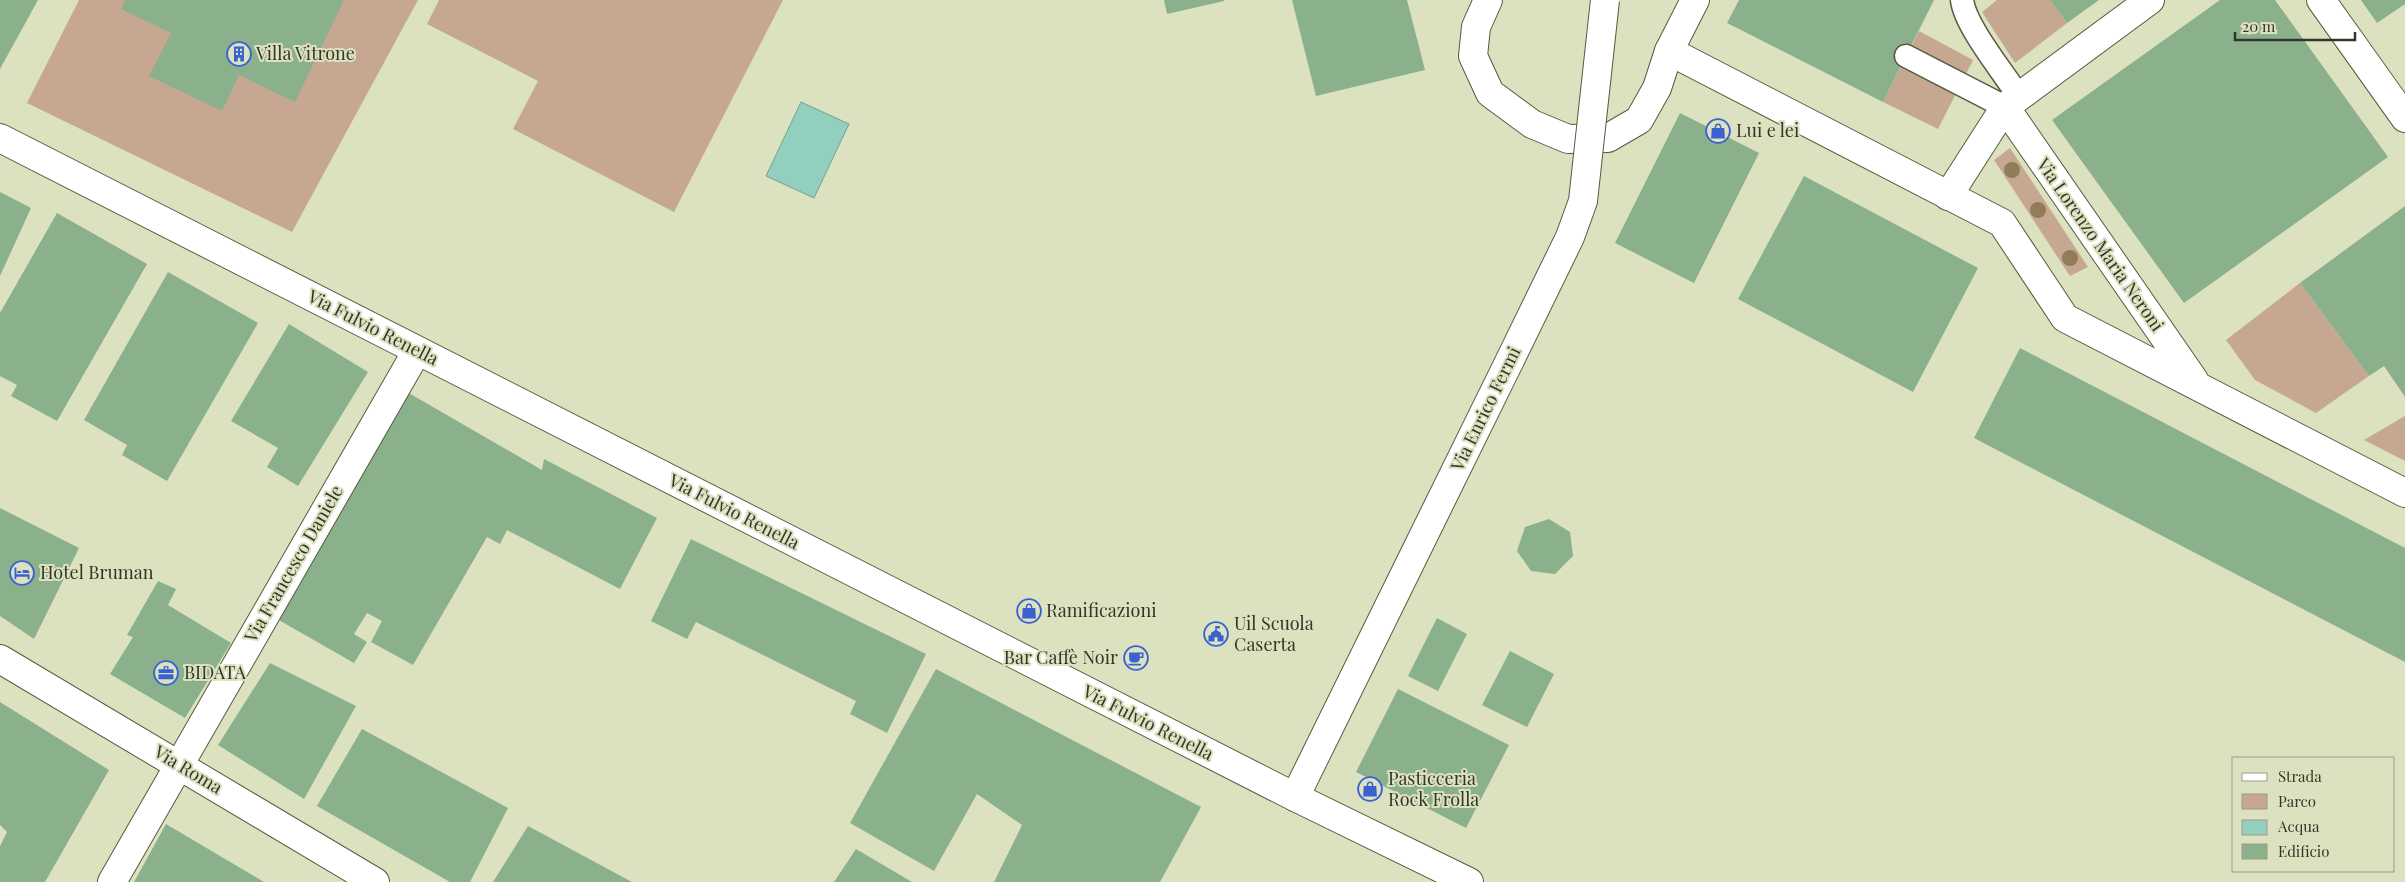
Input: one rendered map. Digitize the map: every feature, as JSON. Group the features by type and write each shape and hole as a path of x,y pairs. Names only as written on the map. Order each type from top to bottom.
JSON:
{"street":[{"path":"1488,0 1476,27 1473,56 1490,93 1532,124 1568,139 1608,138 1639,120 1657,88 1669,51 1695,0"},
{"name":"Via Enrico Fermi","path":"1295,797 1570,237 1583,201 1605,0"},
{"path":"1948,196 2012,102 2150,0"},
{"path":"2321,0 2405,118"},
{"name":"Via Lorenzo Maria Neroni","path":"1669,51 2002,224 2065,318 2405,493"},
{"name":"Via Lorenzo Maria Neroni","path":"2012,102 2196,384"},
{"name":"Via Fulvio Renella","path":"0,138 1295,797 1469,882"},
{"name":"Via Francesco Daniele","path":"112,882 417,351"},
{"name":"Via Roma","path":"0,659 375,882"}],"lane":[{"path":"1962,0 1963,11 2012,102"},
{"path":"1906,56 2012,102"}],"green space":[{"path":"79,0 418,0 292,232 27,103"},
{"path":"439,0 783,0 674,212 513,129 538,81 427,24"},
{"path":"1997,0 2050,0 2067,23 2015,63 1982,12"},
{"path":"1919,31 1973,60 1938,129 1883,102"},
{"path":"2010,148 2088,267 2070,276 1994,160"},
{"path":"2300,283 2369,376 2316,413 2255,380 2226,340"},
{"path":"2405,416 2405,461 2364,440"}],"water":[{"path":"801,102 849,124 814,198 766,176"}],"building":[{"path":"0,0 38,0 0,69"},
{"name":"Villa Vitrone","path":"125,0 344,0 295,102 239,75 222,111 149,76 171,33 121,9"},
{"path":"1164,0 1224,0 1224,1 1167,14"},
{"path":"1292,0 1407,0 1425,70 1316,96"},
{"path":"1739,0 1934,0 1883,102 1727,23"},
{"path":"2050,0 2099,0 2067,23"},
{"path":"2220,0 2275,0 2388,157 2184,303 2052,120"},
{"path":"2361,0 2405,0 2405,4 2377,23"},
{"path":"1680,113 1759,153 1694,283 1615,243"},
{"path":"1804,176 1978,268 1913,392 1738,299"},
{"path":"0,192 31,208 0,276"},
{"path":"2405,206 2405,397 2384,366 2369,376 2300,283"},
{"path":"57,213 147,264 57,421 11,396 17,385 0,376 0,313"},
{"path":"168,272 258,323 167,481 122,455 127,445 84,420"},
{"path":"289,324 368,372 298,486 267,467 278,448 231,421"},
{"path":"2020,348 2405,548 2405,662 1974,438"},
{"path":"407,392 542,470 544,459 657,518 620,589 507,530 500,544 487,537 413,665 371,642 382,621 367,613 354,634 367,642 354,663 277,619"},
{"path":"0,508 79,548 34,639 0,616"},
{"path":"1549,519 1570,532 1573,556 1555,574 1531,571 1517,551 1525,527"},
{"path":"691,539 926,654 887,733 850,714 856,701 696,622 687,639 651,621"},
{"path":"158,581 176,589 168,605 231,643 185,718 110,674 133,637 127,635"},
{"path":"1437,618 1467,634 1438,691 1408,676"},
{"path":"1510,651 1554,674 1527,727 1482,705"},
{"path":"270,663 356,706 304,799 218,745"},
{"path":"936,669 1201,807 1160,882 994,882 1022,825 977,794 934,871 850,823"},
{"path":"1398,689 1509,745 1466,828 1356,772"},
{"path":"0,702 109,770 45,882 0,882 0,846 7,832 0,825"},
{"path":"362,729 508,808 470,882 450,882 317,806"},
{"path":"166,824 264,882 134,882"},
{"path":"528,826 632,882 493,882"},
{"path":"856,849 912,882 834,882"}],"place":[{"name":"Villa Vitrone","path":"239,54"},
{"name":"Lui e lei","path":"1718,131"},
{"name":"Hotel Bruman","path":"22,573"},
{"name":"Ramificazioni","path":"1029,611"},
{"name":"Uil Scuola Caserta","path":"1216,634"},
{"name":"Bar Caffè Noir","path":"1136,658"},
{"name":"BIDATA","path":"166,673"},
{"name":"Pasticceria Rock Frolla","path":"1370,789"}]}
